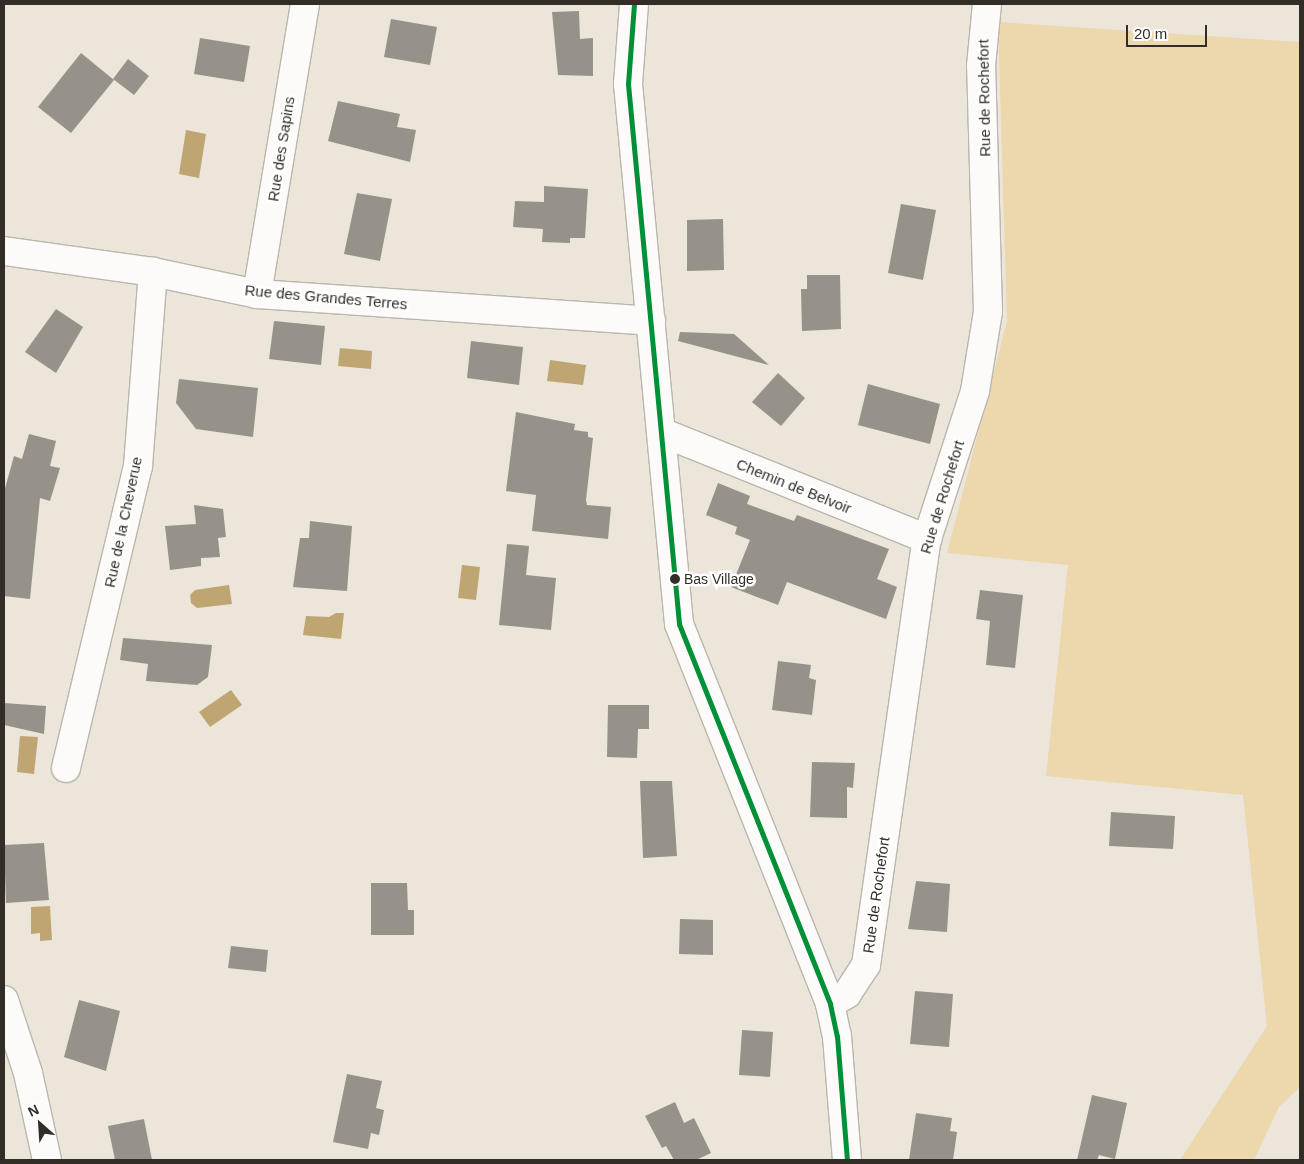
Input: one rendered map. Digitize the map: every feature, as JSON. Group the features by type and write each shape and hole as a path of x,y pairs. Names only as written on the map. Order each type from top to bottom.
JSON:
{"street":[{"name":"Rue des Sapins","path":"257,294 304,4"},
{"path":"634,4 628,84 679,624 830,1004 837,1036 847,1160"},
{"name":"Rue de Rochefort","path":"830,1004 847,994 866,965 927,539 975,391 988,312 980,66 987,4"},
{"name":"Rue des Grandes Terres","path":"4,250 153,272 257,294 651,321"},
{"name":"Rue de la Cheverue","path":"66,768 138,466 153,272"},
{"name":"Chemin de Belvoir","path":"662,432 927,539"},
{"path":"4,1000 28,1073 47,1160"}],"shaded area":[{"path":"998,22 1300,42 1300,1087 1279,1107 1254,1160 1180,1160 1267,1026 1243,795 1046,776 1068,565 947,553 1007,321"},
{"path":"186,130 206,134 199,178 179,174"},
{"path":"340,348 372,351 371,369 338,366"},
{"path":"550,360 586,365 583,385 547,381"},
{"path":"462,565 480,567 476,600 458,598"},
{"path":"229,585 232,604 197,608 191,603 190,595 195,590"},
{"path":"336,613 344,613 341,639 303,635 306,616 329,617"},
{"path":"231,690 242,705 210,727 199,712"},
{"path":"20,736 38,737 34,774 17,772"},
{"path":"50,906 52,940 40,941 40,933 31,934 31,907"}],"building":[{"path":"579,11 580,39 593,38 593,76 558,75 552,12"},
{"path":"391,19 437,27 430,65 384,57"},
{"path":"200,38 250,46 244,82 194,74"},
{"path":"81,53 114,80 71,133 38,107"},
{"path":"128,59 149,76 134,95 113,79"},
{"path":"338,101 400,114 397,127 416,130 410,162 328,141"},
{"path":"544,186 588,189 585,238 570,238 570,243 542,242 543,229 513,227 515,201 544,202"},
{"path":"357,193 392,199 380,261 344,254"},
{"path":"901,204 936,210 923,280 888,273"},
{"path":"723,219 724,270 687,271 687,220"},
{"path":"807,275 840,275 841,329 802,331 801,289 807,289"},
{"path":"56,309 83,327 56,373 25,352"},
{"path":"274,321 325,326 321,365 269,359"},
{"path":"680,332 734,334 769,365 678,341"},
{"path":"471,341 523,347 519,385 467,378"},
{"path":"778,373 805,398 781,426 752,402"},
{"path":"179,379 258,388 253,437 196,429 176,403"},
{"path":"868,384 940,404 930,444 858,425"},
{"path":"516,412 575,424 574,430 588,432 588,437 593,438 586,500 587,505 611,507 608,539 532,531 536,495 506,491"},
{"path":"29,434 56,441 50,466 60,468 50,501 40,498 30,599 4,596 4,492 14,456 22,459"},
{"path":"718,483 750,496 747,504 794,521 797,515 889,549 877,579 897,587 886,619 787,582 778,605 731,587 750,540 735,534 737,527 706,515"},
{"path":"194,505 223,509 226,537 218,538 220,557 201,558 201,566 170,570 165,526 196,524"},
{"path":"310,521 352,526 347,591 293,587 300,538 309,538"},
{"path":"507,544 529,546 526,575 556,578 551,630 499,625"},
{"path":"980,590 1023,595 1015,668 986,665 990,621 976,619"},
{"path":"123,638 212,645 208,677 197,685 146,681 148,664 120,660"},
{"path":"778,661 811,665 809,678 816,680 812,715 772,710"},
{"path":"4,703 46,706 44,734 4,725"},
{"path":"608,705 649,705 649,729 638,729 637,758 607,757"},
{"path":"812,762 855,763 853,788 847,787 847,818 810,817"},
{"path":"640,781 672,781 677,856 643,858"},
{"path":"1111,812 1175,816 1173,849 1109,846"},
{"path":"44,843 49,900 6,903 4,845"},
{"path":"916,881 950,884 947,932 908,929"},
{"path":"371,883 407,883 408,910 414,910 414,935 371,935"},
{"path":"680,919 713,920 713,955 679,954"},
{"path":"231,946 268,950 266,972 228,968"},
{"path":"915,991 953,994 949,1047 910,1044"},
{"path":"79,1000 120,1011 106,1071 64,1057"},
{"path":"742,1030 773,1032 770,1077 739,1075"},
{"path":"347,1074 382,1081 376,1108 384,1110 379,1135 371,1133 368,1149 333,1142"},
{"path":"1092,1095 1127,1103 1115,1159 1099,1155 1097,1160 1077,1160"},
{"path":"675,1102 684,1123 694,1118 711,1153 696,1160 674,1160 666,1146 662,1148 645,1116"},
{"path":"916,1113 952,1118 950,1131 957,1132 953,1160 909,1160"},
{"path":"144,1119 152,1160 115,1160 108,1126"}],"transit line":[{"path":"634,4 628,84 679,624 830,1004 837,1036 847,1160"}],"place":[{"name":"Bas Village","path":"675,579"}]}
